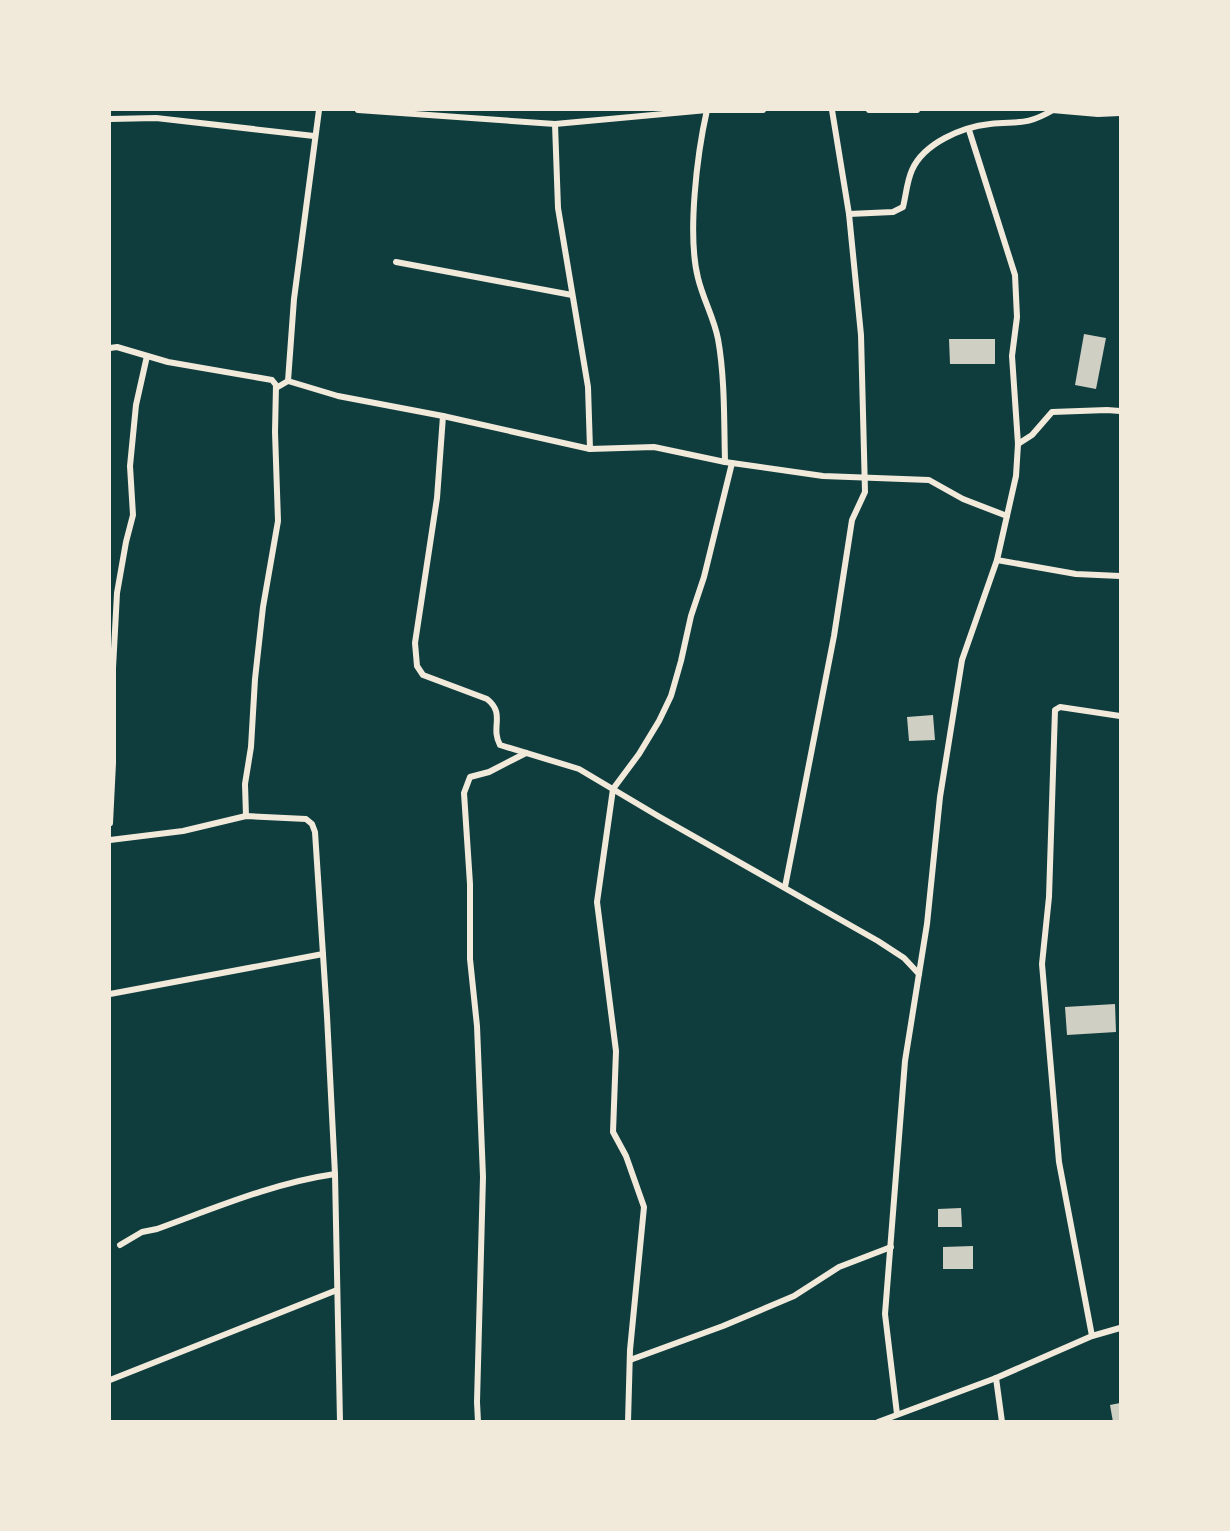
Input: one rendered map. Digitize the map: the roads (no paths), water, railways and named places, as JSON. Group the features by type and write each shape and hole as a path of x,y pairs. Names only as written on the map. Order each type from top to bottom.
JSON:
{"street":[{"path":"288,381 294,299 319,110"},
{"path":"358,110 555,124 707,110 763,110"},
{"path":"628,1422 630,1360 644,1207 626,1156 613,1132 616,1051 597,902 613,789 644,746 671,696 691,616 704,577 728,463 718,338 698,279 694,256 700,140 707,110"},
{"path":"785,887 834,636 852,520 865,492 866,478 861,334 849,214 832,110"},
{"path":"869,110 917,110"},
{"path":"849,214 893,212 903,207 912,170 927,148 945,137 988,124 1028,122 1052,110 1098,114 1120,113"},
{"path":"110,119 156,118 314,136"},
{"path":"555,124 558,208 588,387 590,449"},
{"path":"897,1414 885,1314 905,1061 927,924 940,797 962,660 997,560 1016,476 1018,444 1012,356 1017,317 1015,275 969,130"},
{"path":"396,262 572,295"},
{"path":"110,348 168,362 272,380 276,388 278,521 261,617 251,747 245,784 246,816"},
{"path":"110,824 113,763 111,668 117,593 133,515 130,466 136,405 147,356"},
{"path":"276,388 288,381 339,396 590,449 654,447 728,463 823,476 929,480 963,499 1007,516"},
{"path":"1018,444 1032,435 1052,412 1120,411"},
{"path":"442,416 437,498 415,643 417,666 423,675 487,699 495,705 496,731 500,745 579,769 878,940 904,958 919,974"},
{"path":"997,560 1076,574 1120,576"},
{"path":"1092,1336 1059,1162 1042,964 1049,897 1055,710 1060,707 1120,716"},
{"path":"478,1422 483,1177 477,1026 470,959 470,884 464,793 470,777 489,772 526,753"},
{"path":"110,840 183,831 246,816 306,819 312,824 315,832 323,954 334,1174 340,1422"},
{"path":"110,994 323,954"},
{"path":"120,1245 142,1232 157,1229 244,1197 298,1181 334,1174"},
{"path":"630,1360 723,1326 794,1296 839,1267 891,1247"},
{"path":"110,1380 337,1290"},
{"path":"878,1422 996,1378 1092,1336 1120,1328"},
{"path":"996,1378 1002,1422"}]}
